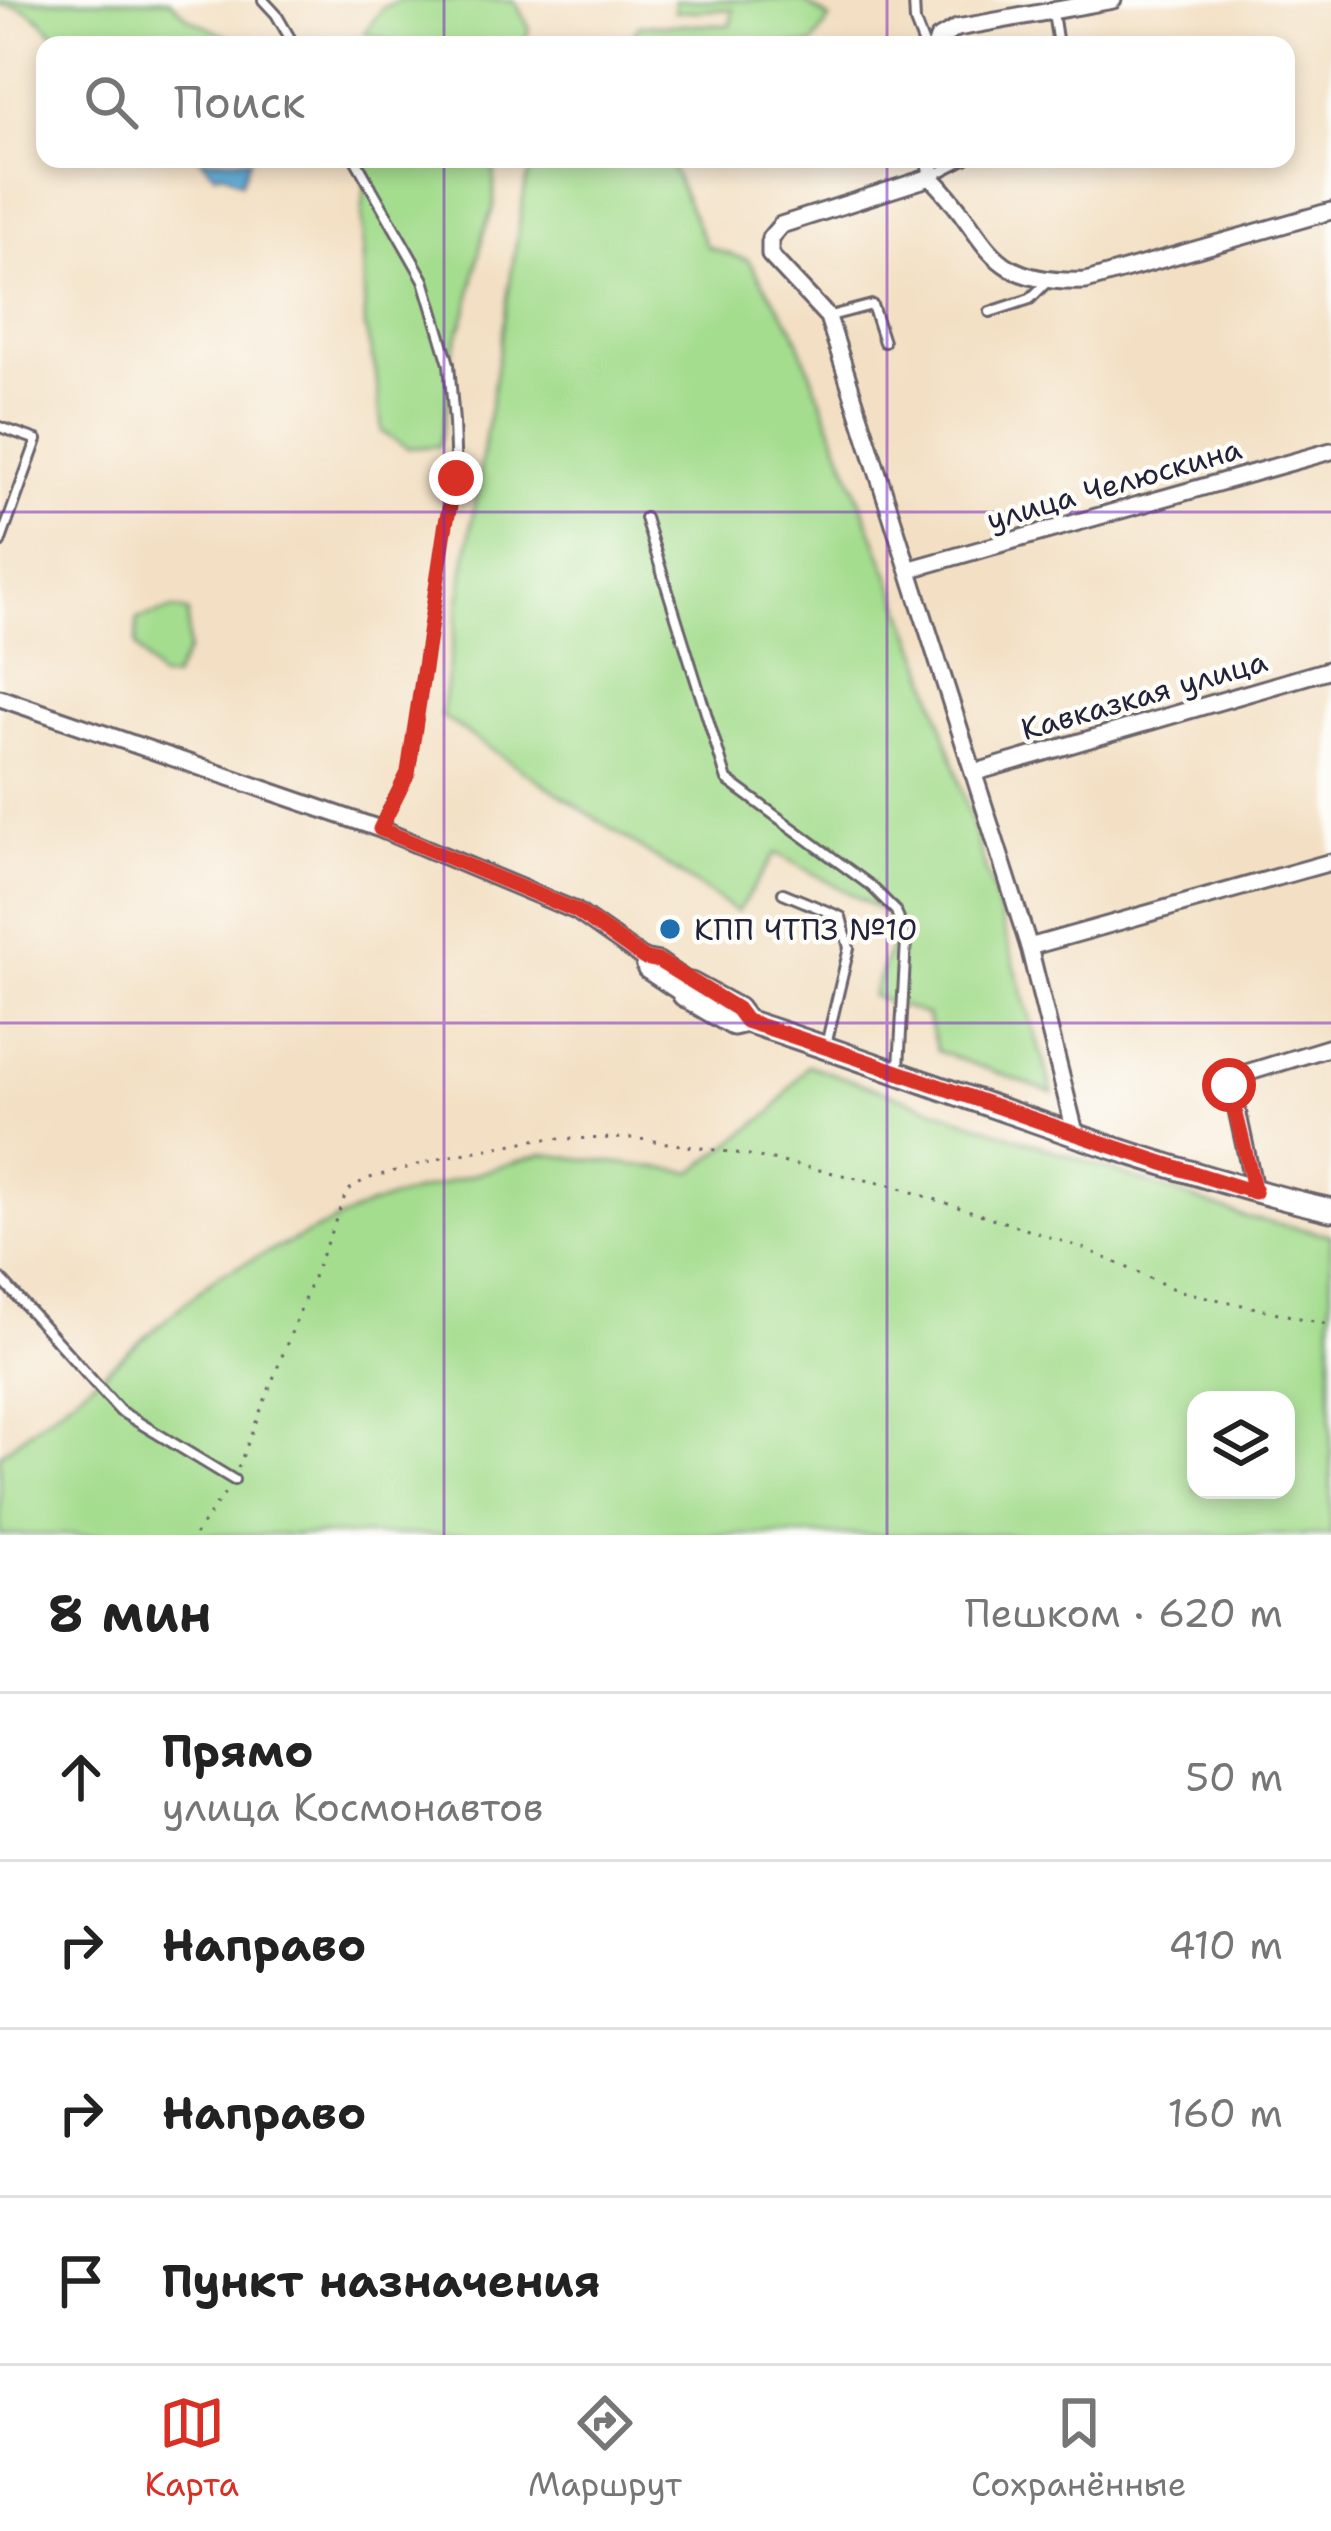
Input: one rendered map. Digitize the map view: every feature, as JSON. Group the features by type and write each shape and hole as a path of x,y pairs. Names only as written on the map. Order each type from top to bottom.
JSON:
{"street":[{"path":"943,36 957,28 1113,0"},
{"path":"1076,1136 1029,947 828,317 770,255 770,238 782,224 931,168 977,240 1012,272 1046,283 1086,281 1331,211"},
{"name":"улица Челюскина","path":"911,569 1331,451"},
{"name":"Кавказкая улица","path":"973,773 1331,669"},
{"path":"0,698 380,829 577,911 644,958 646,970 688,990 734,1024 746,1021 898,1070 1076,1136 1255,1192 1331,1210"},
{"path":"1029,947 1331,862"},
{"path":"1255,1192 1230,1078 1331,1047"}],"lane":[{"path":"263,0 288,36"},
{"path":"914,0 920,36"},
{"path":"1053,11 1057,36"},
{"path":"360,168 424,280 449,364 456,478 408,773 380,829"},
{"path":"990,312 1030,299 1046,283"},
{"path":"828,317 872,305 884,342"},
{"path":"0,427 37,440 0,541"},
{"path":"645,518 727,780 871,886 896,911 907,941 898,1070"},
{"path":"783,892 842,917 849,948 825,1046"},
{"path":"0,1278 120,1411 234,1480"}],"path":[{"path":"195,1535 234,1480 346,1191 366,1179 406,1168 539,1139 633,1138 748,1155 894,1186 1086,1249 1176,1290 1331,1325"}],"green space":[{"path":"0,0 170,0 189,18 226,36 55,36 36,16 0,6"},
{"path":"399,0 514,0 529,27 527,36 364,33 383,8"},
{"path":"675,0 801,0 830,19 818,36 633,36 639,25 730,25 733,9 675,12"},
{"path":"366,168 494,168 494,206 450,358 449,399 439,446 408,448 382,432 365,327 362,217"},
{"path":"532,168 672,168 707,247 748,260 793,328 924,664 1053,1093 937,1051 927,1015 872,996 900,921 776,853 737,912 441,716 526,181"},
{"path":"174,609 188,612 188,651 173,678 159,678 136,646 137,619"},
{"path":"808,1065 1245,1217 1331,1235 1331,1535 0,1535 0,1454 217,1276 370,1205 543,1154 693,1172 772,1112"}],"water":[{"path":"209,168 246,168 241,182 223,172 215,174"}],"place":[{"name":"КПП ЧТПЗ №10","path":"670,929"}],"route":[{"path":"456,478 408,773 380,829 577,911 644,958 659,961 737,1009 746,1021 898,1070 1076,1136 1255,1192 1229,1085"}]}
